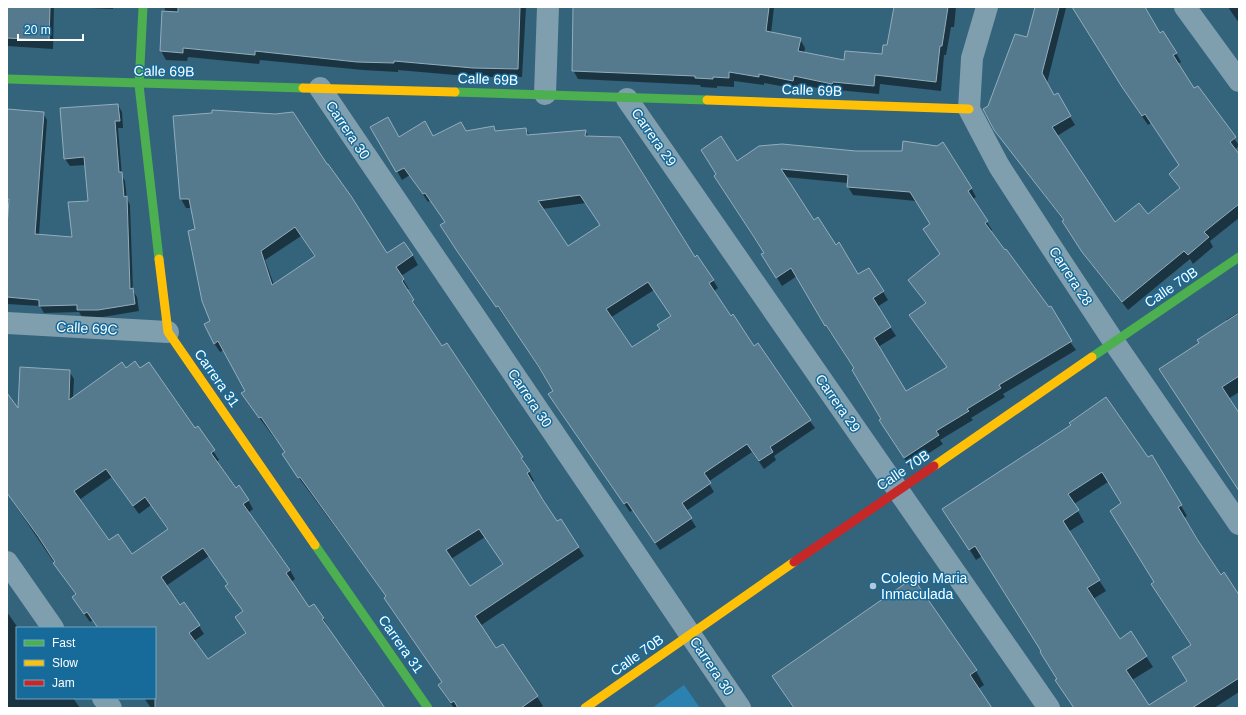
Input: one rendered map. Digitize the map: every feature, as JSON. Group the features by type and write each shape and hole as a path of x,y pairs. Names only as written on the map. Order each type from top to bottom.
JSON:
{"street":[{"name":"Carrera 31","path":"143,7 139,85 168,332 428,708"},
{"path":"545,94 548,7"},
{"path":"969,109 972,58 987,7"},
{"path":"1185,7 1239,82"},
{"name":"Calle 69B","path":"7,79 139,85 545,94 627,99 969,109"},
{"name":"Carrera 30","path":"320,88 740,708"},
{"name":"Carrera 29","path":"627,99 1049,708"},
{"name":"Carrera 28","path":"969,109 999,166 1114,342 1239,524"},
{"name":"Calle 70B","path":"585,708 898,490 1239,257"},
{"name":"Calle 69C","path":"7,323 168,332"},
{"path":"7,562 53,627"},
{"path":"104,699 111,708"}],"shaded area":[{"path":"684,685 700,708 652,708"}],"building":[{"path":"7,7 50,7 49,40 7,38"},
{"path":"178,7 520,7 518,69 473,68 394,61 394,63 357,62 255,51 255,55 183,48 183,53 160,51 162,11 178,12"},
{"path":"573,7 769,7 766,31 801,38 798,51 844,60 845,51 882,54 883,45 887,45 894,7 948,7 942,46 940,46 936,82 875,75 874,86 833,82 832,84 794,76 793,81 759,74 759,77 729,72 729,78 713,77 713,79 695,78 695,76 572,71"},
{"path":"1035,7 1059,7 1042,73 1054,95 1058,93 1071,116 1052,127 1115,222 1139,203 1148,214 1180,188 1169,174 1179,165 1145,114 1142,116 1122,87 1072,7 1145,7 1160,33 1163,31 1177,53 1173,55 1194,88 1198,86 1236,137 1230,142 1239,154 1239,204 1204,232 1209,237 1188,255 1184,251 1122,302 1082,252 1062,221 1064,220 994,130 983,109 988,106 1015,34 1027,37"},
{"path":"118,104 120,121 115,121 119,172 122,172 124,197 127,196 130,289 133,288 135,304 98,310 77,310 77,305 39,306 39,300 7,297 7,227 9,199 7,199 7,109 44,112 35,234 72,237 68,202 88,201 84,157 64,159 60,108"},
{"path":"212,110 275,114 293,112 327,164 351,196 387,253 404,242 413,255 396,267 404,279 402,281 414,300 412,301 442,346 447,343 523,457 521,458 530,471 527,473 543,500 557,521 561,519 579,547 475,616 496,648 503,644 538,696 521,708 458,708 454,701 451,703 438,685 442,682 384,598 386,596 300,477 298,478 282,454 285,452 261,417 259,418 241,393 245,391 218,341 214,344 204,324 210,321 202,301 188,231 195,229 189,199 180,199 173,116 212,113","holes":["295,227 315,256 272,285 261,251","479,529 503,564 470,586 446,550"]},
{"path":"388,117 399,137 425,121 433,136 461,122 466,131 494,126 495,131 526,128 527,135 586,130 585,136 620,137 695,257 697,255 714,280 709,283 731,316 733,314 754,346 758,343 811,420 770,447 773,452 759,461 747,444 704,473 711,483 682,503 692,518 655,543 627,502 624,504 548,394 553,391 539,367 498,306 496,307 440,225 445,222 425,193 423,194 404,168 396,172 370,127","holes":["580,195 600,225 568,246 538,201","648,282 671,316 657,325 660,329 632,347 606,309"]},
{"path":"721,136 737,161 759,146 782,144 856,151 902,151 903,141 937,146 943,142 972,188 968,191 988,221 985,223 1049,307 1051,306 1072,341 999,385 1001,388 967,409 969,411 936,431 939,435 904,458 879,420 881,419 852,370 854,368 826,325 825,326 791,268 776,278 761,254 764,253 714,176 716,174 701,150","holes":["781,169 848,175 847,187 910,192 930,224 923,229 940,254 908,280 926,303 909,315 947,367 906,391 874,338 891,327 873,298 884,291 869,268 858,274 839,242 836,245 818,217 814,220"]},
{"path":"1239,313 1239,376 1222,387 1239,413 1239,491 1159,369 1199,343 1197,340"},
{"path":"135,361 140,368 149,362 195,428 198,426 215,450 211,453 236,488 239,485 249,500 243,504 290,570 286,573 309,607 314,604 324,618 322,619 385,708 155,708 156,627 97,627 87,612 84,614 72,597 76,594 53,563 55,562 38,536 7,493 7,393 18,408 20,367 70,370 69,400 122,362 126,368","holes":["106,469 133,506 145,497 168,529 132,554 118,534 109,540 74,491","203,548 228,584 225,586 243,611 235,617 246,633 208,659 189,633 200,625 184,602 180,605 161,577"]},
{"path":"1106,397 1148,457 1152,455 1182,505 1178,507 1197,539 1221,575 1224,572 1239,595 1239,678 1192,708 1074,708 1055,680 1057,679 1040,652 1041,651 975,546 969,550 942,509 1071,425 1069,423","holes":["1102,472 1121,503 1110,511 1154,582 1151,584 1191,645 1172,657 1187,681 1149,705 1126,670 1147,656 1131,631 1120,639 1087,588 1100,580 1063,521 1079,510 1068,494"]},
{"path":"913,578 977,670 970,675 992,708 794,708 772,676"}],"traffic: fast":[{"path":"143,7 139,85 159,259"},
{"path":"7,79 303,88"},
{"path":"455,92 707,100"},
{"path":"1092,357 1239,257"},
{"path":"315,545 428,708"}],"traffic: slow":[{"path":"303,88 455,92"},
{"path":"707,100 969,109"},
{"path":"159,259 168,332 315,545"},
{"path":"934,466 1092,357"},
{"path":"585,708 794,562"}],"traffic: jam":[{"path":"794,562 934,466"}],"place":[{"name":"Colegio Maria Inmaculada","path":"873,586"}]}
